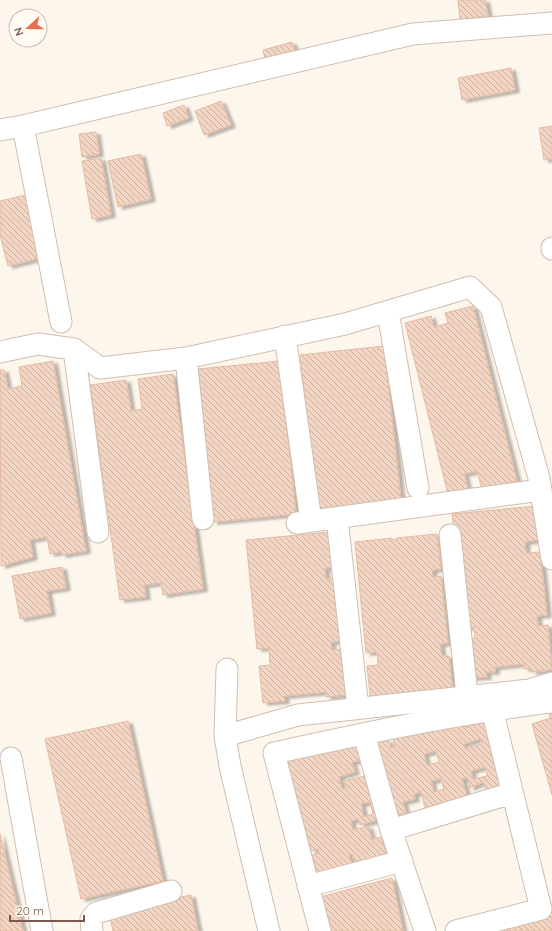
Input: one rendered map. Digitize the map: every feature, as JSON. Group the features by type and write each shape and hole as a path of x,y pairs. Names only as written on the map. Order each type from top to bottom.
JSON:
{"street":[{"path":"0,130 23,126 413,34 552,23"},
{"path":"23,126 61,322"},
{"path":"0,352 38,344 74,349 100,368 186,358 345,324 470,287 491,307 541,490 552,559"},
{"path":"388,312 418,488"},
{"path":"285,336 304,522 541,490"},
{"path":"74,349 98,532"},
{"path":"186,358 203,519"},
{"path":"337,518 358,708"},
{"path":"450,535 467,695"},
{"path":"227,669 225,736 230,766 269,931"},
{"path":"225,736 298,715 467,695 529,690 552,683"},
{"path":"320,931 274,753 492,709 552,702"},
{"path":"456,931 547,908 512,793 492,709"},
{"path":"364,734 391,830 425,931"},
{"path":"11,758 42,931"},
{"path":"391,830 512,793"},
{"path":"308,886 402,861"},
{"path":"92,931 91,919 96,913 170,891"}],"building":[{"path":"458,0 485,0 488,16 460,20"},
{"path":"292,42 296,55 266,63 263,50"},
{"path":"511,68 515,90 462,100 458,78"},
{"path":"221,101 231,125 204,135 195,111"},
{"path":"184,105 189,118 167,126 163,113"},
{"path":"552,126 552,159 544,160 539,128"},
{"path":"96,132 99,154 82,157 79,134"},
{"path":"141,154 151,199 118,207 108,161"},
{"path":"101,158 111,215 92,219 82,161"},
{"path":"25,195 40,258 8,266 0,235 0,201"},
{"path":"473,306 517,481 482,490 477,471 464,474 469,493 449,498 405,323 431,316 434,327 448,323 445,313"},
{"path":"384,346 401,500 317,509 300,355"},
{"path":"53,361 86,551 62,555 61,552 50,554 47,537 30,540 33,557 1,566 0,370 4,370 8,389 22,386 19,367"},
{"path":"280,361 296,514 213,522 198,369"},
{"path":"173,374 203,589 163,595 161,583 144,585 146,597 120,600 90,385 126,380 131,411 142,409 138,379"},
{"path":"535,506 539,540 525,542 526,553 540,552 547,615 537,616 538,626 548,625 552,670 532,672 531,668 524,669 524,664 495,667 495,672 486,672 487,677 470,678 466,639 475,638 474,627 464,628 452,514"},
{"path":"330,532 333,567 325,568 326,579 334,579 341,641 331,642 332,650 341,649 346,695 326,697 326,692 284,696 285,701 263,703 259,666 270,665 269,648 257,649 246,540"},
{"path":"437,534 441,569 432,570 433,577 441,576 448,643 440,644 442,656 449,656 453,695 371,703 367,666 378,665 377,652 366,653 355,542 392,538 392,540 396,540 396,538"},
{"path":"62,567 66,588 47,591 51,613 20,619 12,576"},
{"path":"552,713 552,795 532,724 550,718 549,714"},
{"path":"483,715 502,787 486,791 483,782 470,788 468,778 462,779 467,796 425,808 421,792 414,794 415,799 403,802 406,813 393,816 374,744 388,740 391,748 395,747 393,739 407,735 407,737 411,736 411,734 464,720 466,728 468,727 466,720","holes":["480,739 482,744 465,748 464,744","436,751 439,762 427,765 424,754","485,767 487,776 473,779 471,771","441,779 444,789 434,792 431,781"]},
{"path":"128,721 163,881 81,899 45,739"},
{"path":"356,741 361,760 352,762 355,772 339,777 342,789 346,788 344,781 365,776 377,820 360,825 358,819 351,821 353,830 368,826 372,839 381,837 387,856 361,863 359,860 354,861 352,854 349,855 352,865 317,874 312,855 319,853 318,849 311,851 286,758 322,749 323,754","holes":["370,802 373,814 364,817 361,804"]},
{"path":"0,834 23,931 0,931"},
{"path":"392,878 403,931 329,931 320,897"},
{"path":"191,895 198,931 113,931 109,912 157,906 157,902"},
{"path":"552,916 552,931 488,931"}]}
